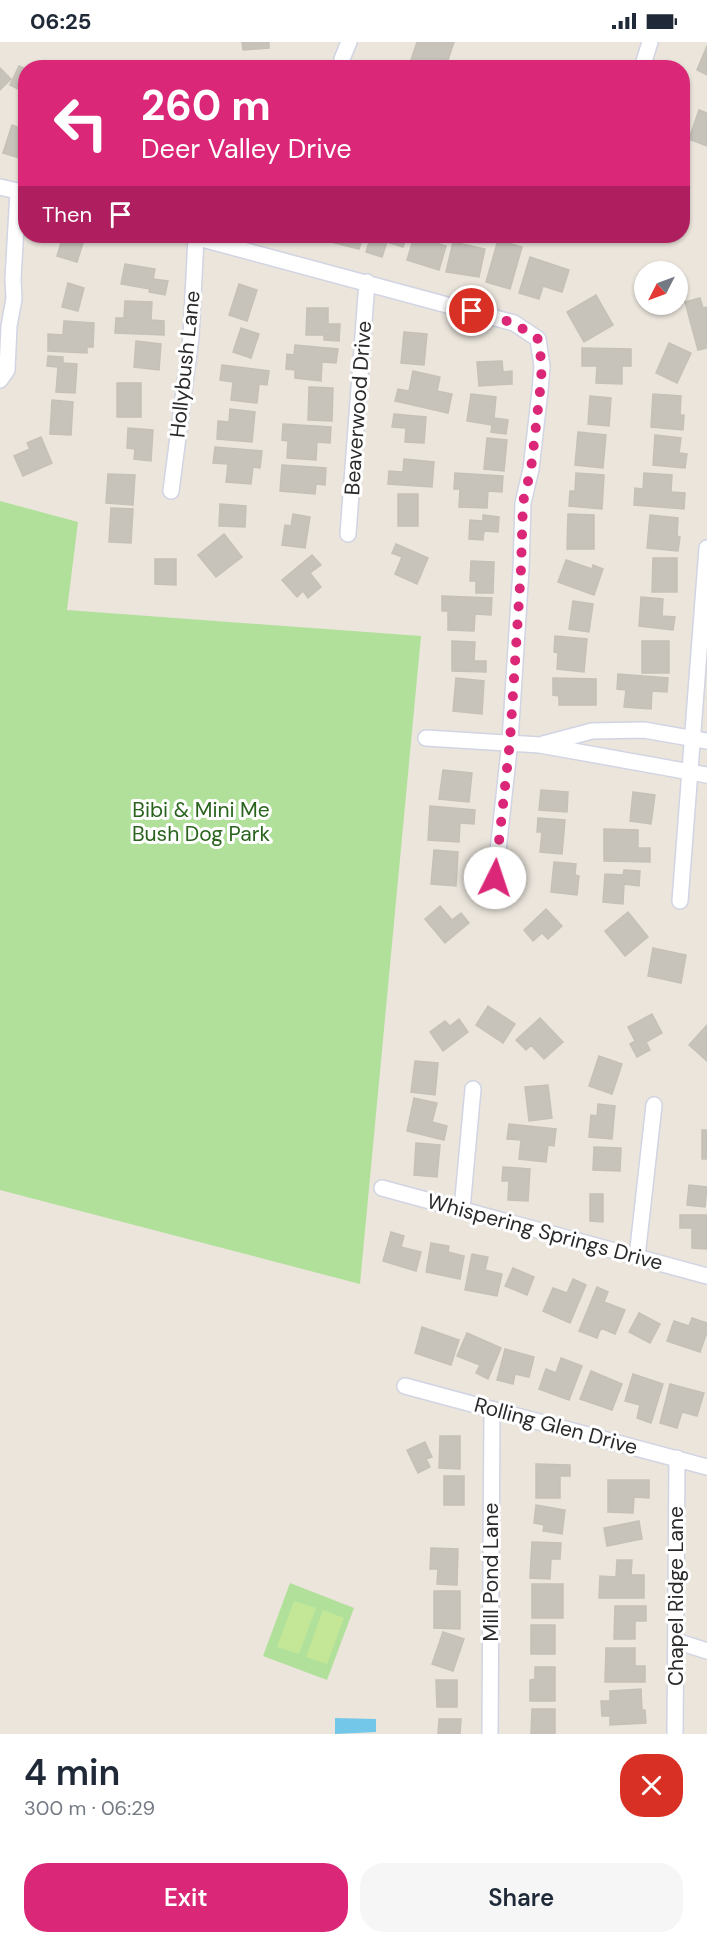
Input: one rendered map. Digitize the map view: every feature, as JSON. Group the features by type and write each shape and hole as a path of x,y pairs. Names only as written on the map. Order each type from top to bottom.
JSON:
{"street":[{"path":"342,59 349,42"},
{"path":"644,60 650,42"},
{"path":"0,187 18,191"},
{"path":"0,380 7,370 18,231"},
{"name":"Hollybush Lane","path":"171,491 191,337 194,243"},
{"path":"220,243 514,323 538,339 541,374 531,469 523,502 510,741 495,878"},
{"name":"Beaverwood Drive","path":"348,534 367,282"},
{"path":"680,901 690,772 700,739 707,548"},
{"path":"540,745 592,731 644,730 700,739"},
{"path":"426,738 510,741 707,775"},
{"path":"462,1209 473,1089"},
{"path":"638,1257 654,1106"},
{"name":"Whispering Springs Drive","path":"382,1188 707,1276"},
{"name":"Rolling Glen Drive","path":"405,1386 707,1467"},
{"name":"Mill Pond Lane","path":"490,1734 492,1410"},
{"name":"Chapel Ridge Lane","path":"675,1734 677,1458"},
{"path":"676,1641 707,1650"}],"green space":[{"name":"Bibi & Mini Me Bush Dog Park","path":"0,501 78,522 67,610 421,636 360,1284 0,1190"},
{"path":"290,1583 354,1608 327,1680 263,1656"},
{"path":"294,1601 316,1608 299,1654 277,1647"},
{"path":"323,1610 344,1618 327,1664 306,1657"}],"water":[{"path":"335,1718 376,1719 376,1732 335,1734"}],"building":[{"path":"242,42 269,42 269,48 243,50"},
{"path":"417,42 454,42 448,60 411,60"},
{"path":"707,46 707,75 697,70"},
{"path":"0,68 11,79 0,90"},
{"path":"18,68 18,89 10,85"},
{"path":"699,110 707,113 707,146 690,139"},
{"path":"12,125 18,127 18,158 3,153"},
{"path":"61,243 83,243 77,262 57,256"},
{"path":"335,243 361,243 359,249"},
{"path":"369,243 387,243 382,257 366,252"},
{"path":"390,243 404,243 403,247"},
{"path":"412,243 436,243 446,246 439,270 407,260"},
{"path":"453,243 485,249 479,277 446,272"},
{"path":"497,243 522,247 510,289 486,282"},
{"path":"530,257 569,270 562,292 543,286 539,299 519,293"},
{"path":"125,264 155,269 153,279 168,281 165,295 149,292 150,289 121,284"},
{"path":"68,283 84,288 78,311 62,307"},
{"path":"239,284 257,290 247,321 229,315"},
{"path":"596,295 613,325 584,342 567,312"},
{"path":"700,298 703,308 707,307 707,348 698,350 688,313 688,301"},
{"path":"125,301 152,302 151,320 164,321 164,335 115,333 116,318 124,318"},
{"path":"307,308 328,308 328,324 340,324 339,341 324,340 324,335 306,335"},
{"path":"64,321 94,323 93,347 87,347 87,353 48,351 48,334 63,335"},
{"path":"241,328 259,334 251,358 233,352"},
{"path":"404,332 427,334 424,365 401,363"},
{"path":"136,341 161,344 159,370 134,367"},
{"path":"669,343 691,353 677,383 656,373"},
{"path":"295,345 338,349 336,363 322,362 321,381 295,378 295,370 286,369 287,354 294,355"},
{"path":"582,348 631,349 631,366 622,366 622,384 596,383 597,366 582,366"},
{"path":"48,356 63,357 63,363 77,364 75,393 56,392 58,367 47,366"},
{"path":"502,361 503,372 512,371 512,384 479,386 477,362"},
{"path":"222,365 269,371 267,385 259,384 257,403 231,400 233,382 220,380"},
{"path":"413,371 440,377 437,391 452,394 448,413 395,401 398,389 409,391"},
{"path":"117,383 141,383 141,417 117,417"},
{"path":"309,387 333,388 332,421 308,420"},
{"path":"471,394 496,397 494,418 508,420 506,434 491,432 492,425 467,421"},
{"path":"653,394 681,396 680,415 684,415 683,430 651,427"},
{"path":"590,396 611,398 609,426 588,424"},
{"path":"52,400 73,402 71,435 50,434"},
{"path":"230,409 255,412 252,442 217,439 218,421 229,422"},
{"path":"394,414 426,417 424,443 405,442 406,428 392,427"},
{"path":"283,424 331,427 330,443 317,442 316,460 287,458 288,441 282,440"},
{"path":"128,428 153,430 151,461 134,459 135,449 127,448"},
{"path":"578,432 606,435 603,468 575,465"},
{"path":"655,435 681,438 679,453 687,454 685,468 653,465"},
{"path":"41,437 52,463 23,476 14,456 30,449 27,443"},
{"path":"487,438 507,440 504,471 484,469"},
{"path":"215,447 262,451 260,468 253,467 251,484 226,482 228,464 213,463"},
{"path":"404,459 434,462 432,487 388,484 389,471 403,472"},
{"path":"282,465 326,468 325,485 316,484 315,494 280,491"},
{"path":"455,473 503,476 502,492 488,491 487,508 459,507 460,489 454,489"},
{"path":"576,473 604,475 602,509 569,506 570,491 575,491"},
{"path":"644,473 672,475 671,492 685,493 684,509 634,505 635,488 643,489"},
{"path":"108,474 135,475 133,505 106,503"},
{"path":"398,494 418,494 418,526 398,526"},
{"path":"220,504 246,506 245,527 219,526"},
{"path":"111,508 133,509 131,543 109,542"},
{"path":"293,514 310,517 305,548 282,545 285,525 291,526"},
{"path":"568,514 594,515 594,549 567,549"},
{"path":"483,515 499,517 498,532 484,531 483,540 469,539 470,520 483,521"},
{"path":"650,515 678,518 677,536 680,537 678,551 647,548"},
{"path":"224,534 242,557 216,577 198,555"},
{"path":"396,544 428,558 417,584 395,574 402,557 392,553"},
{"path":"312,555 321,565 310,573 321,587 308,598 303,591 297,597 282,580"},
{"path":"653,558 677,558 677,592 652,592"},
{"path":"155,559 176,559 176,585 155,584"},
{"path":"566,560 592,569 593,565 603,569 594,595 558,582"},
{"path":"471,561 494,562 493,593 476,593 476,581 470,581"},
{"path":"442,596 492,598 491,615 475,614 474,631 448,630 448,611 442,611"},
{"path":"641,597 663,599 662,616 675,617 673,630 639,626"},
{"path":"573,601 593,604 589,632 569,629"},
{"path":"555,636 587,639 584,672 557,669 558,653 554,652"},
{"path":"452,641 475,642 474,661 486,661 486,672 452,671"},
{"path":"642,641 669,641 669,673 642,673"},
{"path":"618,674 668,678 667,692 652,691 651,709 624,707 626,690 617,689"},
{"path":"456,678 484,681 482,714 453,711"},
{"path":"553,678 596,679 596,705 559,705 559,696 553,695"},
{"path":"443,770 472,773 469,802 439,799"},
{"path":"541,790 568,792 567,812 539,810"},
{"path":"633,792 655,795 651,824 630,821"},
{"path":"430,806 475,810 474,824 460,823 459,842 428,840"},
{"path":"538,818 565,820 562,854 540,852 542,832 537,832"},
{"path":"604,829 638,830 638,848 650,848 650,862 604,861"},
{"path":"434,850 458,852 456,886 431,884"},
{"path":"554,862 576,864 575,875 579,876 577,895 551,892"},
{"path":"624,870 640,871 639,886 624,884 623,904 603,902 605,874 623,875"},
{"path":"440,906 452,920 461,913 469,923 445,943 425,919"},
{"path":"546,909 562,926 548,939 542,933 533,941 524,930"},
{"path":"628,912 648,937 625,956 605,931"},
{"path":"653,948 686,955 681,983 648,976"},
{"path":"488,1006 515,1024 503,1043 476,1025"},
{"path":"652,1014 662,1033 646,1042 650,1050 637,1057 630,1044 635,1041 628,1027"},
{"path":"540,1018 563,1042 544,1059 531,1045 526,1050 516,1040"},
{"path":"459,1019 468,1032 443,1051 430,1032 445,1021 450,1026"},
{"path":"707,1025 707,1061 689,1045"},
{"path":"599,1056 622,1064 612,1094 589,1086"},
{"path":"415,1061 438,1063 435,1095 411,1092"},
{"path":"548,1085 552,1118 529,1121 525,1087"},
{"path":"414,1098 437,1103 432,1122 447,1126 444,1140 407,1131"},
{"path":"598,1104 615,1106 612,1139 589,1137 591,1115 597,1116"},
{"path":"509,1124 556,1129 554,1146 548,1145 546,1162 519,1159 521,1140 507,1139"},
{"path":"702,1130 707,1130 707,1159 702,1159"},
{"path":"416,1143 440,1145 437,1177 414,1175"},
{"path":"594,1147 621,1148 620,1171 593,1170"},
{"path":"503,1167 530,1169 528,1201 508,1200 509,1181 502,1181"},
{"path":"689,1185 707,1187 705,1207 687,1205"},
{"path":"590,1194 603,1194 603,1222 590,1221"},
{"path":"680,1215 707,1215 707,1249 692,1248 692,1228 680,1228"},
{"path":"391,1232 404,1236 401,1247 421,1252 416,1271 383,1261"},
{"path":"431,1243 449,1246 448,1252 464,1256 460,1279 426,1272"},
{"path":"472,1254 488,1257 485,1270 502,1274 497,1296 465,1290"},
{"path":"513,1268 534,1277 527,1295 505,1286"},
{"path":"573,1279 586,1285 570,1323 543,1311 553,1288 567,1293"},
{"path":"597,1287 608,1292 604,1302 625,1310 615,1334 601,1328 597,1338 579,1331"},
{"path":"639,1313 660,1324 650,1343 629,1332"},
{"path":"692,1318 707,1323 707,1332 700,1352 667,1341 674,1321 689,1326"},
{"path":"422,1327 459,1340 451,1365 415,1353"},
{"path":"467,1333 501,1348 488,1379 476,1373 480,1365 457,1356"},
{"path":"505,1349 534,1357 529,1377 515,1374 513,1384 497,1380"},
{"path":"561,1358 582,1366 569,1400 539,1389 546,1369 556,1373"},
{"path":"591,1371 622,1384 612,1410 580,1399"},
{"path":"633,1374 663,1384 651,1423 637,1418 640,1405 625,1401"},
{"path":"670,1384 704,1393 697,1416 682,1412 677,1428 660,1423"},
{"path":"440,1436 460,1436 460,1469 439,1468"},
{"path":"425,1442 432,1457 426,1459 430,1467 418,1473 407,1450"},
{"path":"536,1464 570,1465 570,1476 560,1476 560,1498 536,1498"},
{"path":"444,1476 464,1476 464,1505 444,1505"},
{"path":"608,1480 649,1480 649,1498 634,1497 633,1513 608,1512"},
{"path":"536,1505 565,1510 562,1534 543,1531 544,1525 534,1523"},
{"path":"639,1521 642,1539 607,1546 604,1528"},
{"path":"532,1542 561,1543 560,1559 551,1559 550,1579 530,1578"},
{"path":"431,1548 458,1549 457,1585 437,1584 438,1569 430,1569"},
{"path":"617,1560 632,1560 631,1575 644,1575 644,1598 599,1598 600,1576 616,1577"},
{"path":"532,1584 563,1584 563,1618 532,1618"},
{"path":"434,1591 460,1591 460,1629 434,1628"},
{"path":"615,1606 646,1606 646,1621 635,1621 635,1639 614,1639"},
{"path":"531,1625 555,1625 555,1654 531,1654"},
{"path":"443,1632 464,1639 453,1671 432,1664"},
{"path":"606,1648 635,1648 635,1666 645,1666 645,1682 605,1682"},
{"path":"535,1667 555,1667 555,1701 530,1701 530,1680 535,1679"},
{"path":"436,1680 457,1680 457,1707 437,1707"},
{"path":"641,1689 642,1710 645,1710 646,1723 610,1725 610,1716 602,1716 601,1701 610,1701 610,1691"},
{"path":"532,1709 555,1709 555,1734 531,1734"},
{"path":"439,1719 461,1719 460,1734 438,1734"}],"route":[{"path":"472,311 514,323 538,339 542,366 531,469 523,502 510,741 495,878"}]}
